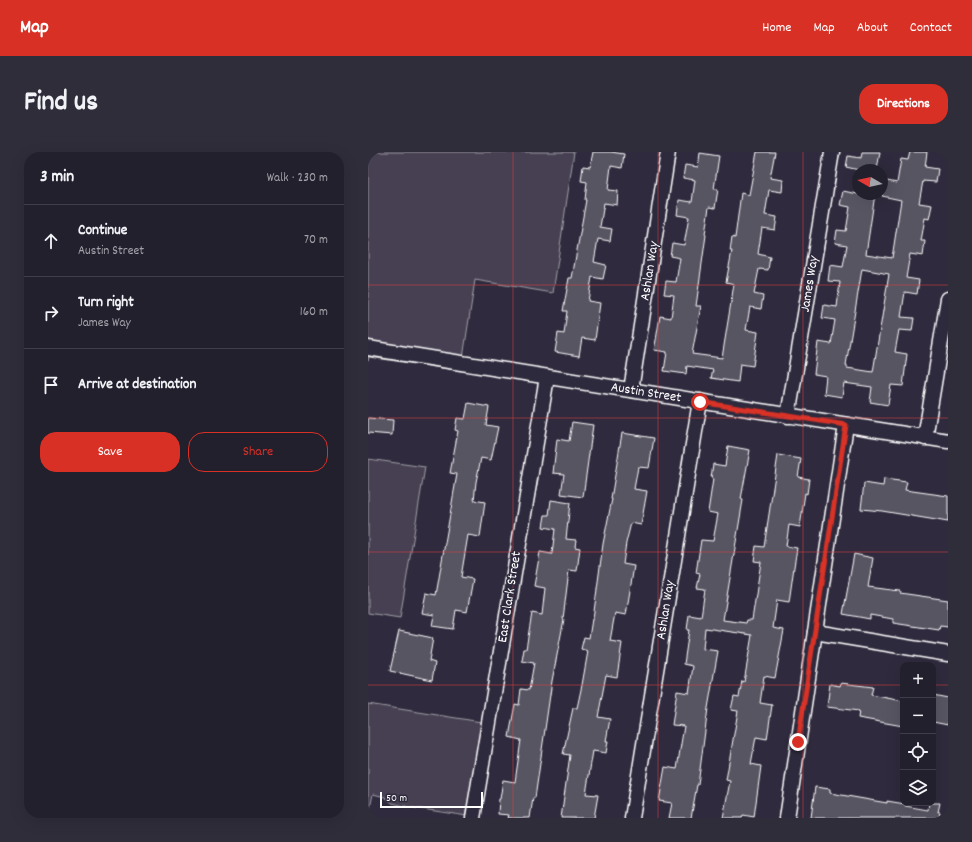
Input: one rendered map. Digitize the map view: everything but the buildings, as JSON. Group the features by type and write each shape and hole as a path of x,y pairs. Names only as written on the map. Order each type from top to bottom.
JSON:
{"street":[{"name":"Ashlan Way","path":"631,390 668,152"},
{"name":"James Way","path":"788,416 832,152"},
{"path":"925,438 948,299"},
{"name":"Austin Street","path":"368,348 948,441"},
{"name":"East Clark Street","path":"473,818 547,377"},
{"name":"Ashlan Way","path":"632,818 700,402"},
{"path":"787,818 846,425"},
{"path":"815,632 948,654"}],"shaded area":[{"path":"368,152 574,152 553,293 475,280 461,371 369,357 368,361"},
{"path":"368,459 425,467 400,618 368,613"},
{"path":"368,704 494,724 480,818 409,807 392,803 385,797 373,794 368,818"}],"route":[{"path":"700,402 846,425 798,742"}]}
